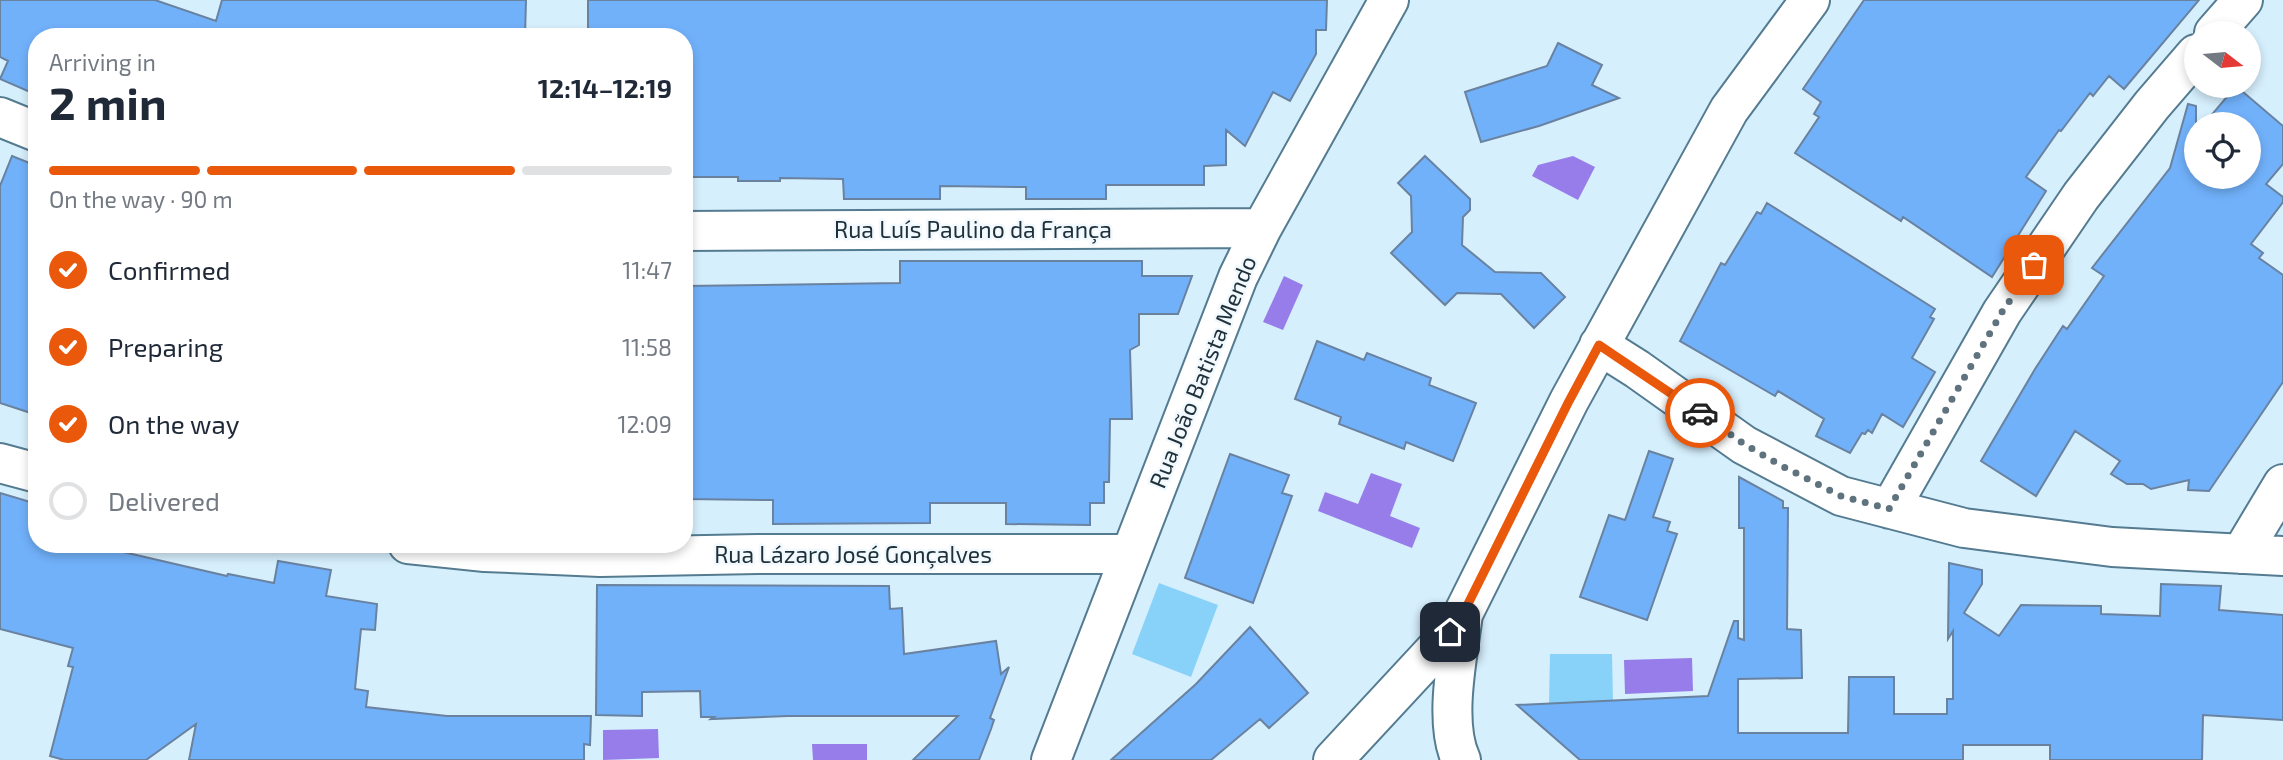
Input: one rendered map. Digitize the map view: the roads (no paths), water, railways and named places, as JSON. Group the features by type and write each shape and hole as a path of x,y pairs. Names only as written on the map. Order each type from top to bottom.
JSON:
{"street":[{"name":"Rua João Batista Mendo","path":"1051,760 1238,277 1262,228 1389,0"},
{"path":"1333,760 1436,649 1463,614 1569,401 1729,110 1810,0"},
{"path":"2225,21 2243,0"},
{"path":"1889,509 2002,312 2081,196 2184,68"},
{"path":"0,117 28,128"},
{"name":"Rua Luís Paulino da França","path":"693,231 1262,228"},
{"path":"1599,345 1744,444 1841,496 1964,528 2112,547 2283,556"},
{"path":"0,463 28,471"},
{"path":"2241,554 2283,484"},
{"name":"Rua Lázaro José Gonçalves","path":"508,553 600,557 758,554 1130,554"},
{"path":"1461,760 1454,733 1453,709 1463,614"}]}
